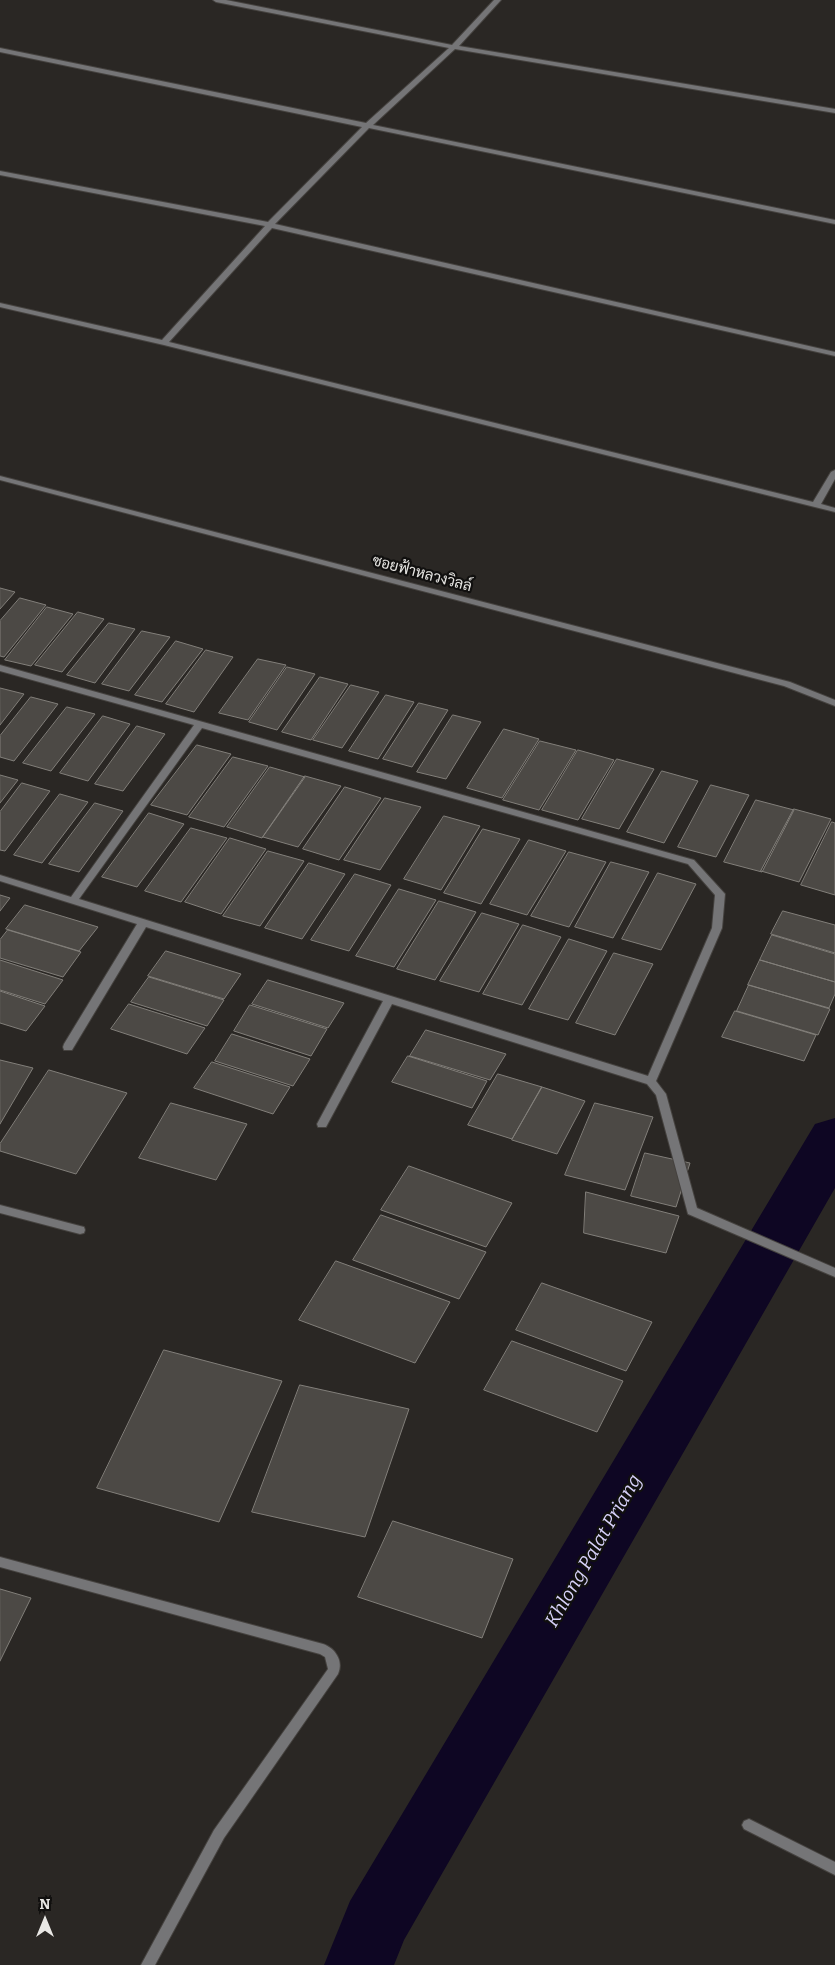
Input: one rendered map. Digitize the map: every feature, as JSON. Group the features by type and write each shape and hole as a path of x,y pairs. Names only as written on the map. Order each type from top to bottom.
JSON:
{"street":[{"path":"216,0 454,47 835,111"},
{"path":"164,343 270,225 367,126 454,47 498,0"},
{"path":"0,50 835,222"},
{"path":"0,173 270,225 835,354"},
{"path":"0,306 164,343 835,510"},
{"path":"816,505 835,472"},
{"name":"ซอยฟ้าหลวงวิลล์","path":"0,478 787,684 835,703"},
{"path":"0,668 692,862 720,894 717,928 651,1081"},
{"path":"72,901 200,724"},
{"path":"0,878 651,1081 662,1094 692,1211 832,1272"},
{"path":"68,1047 143,923"},
{"path":"322,1124 389,1000"},
{"path":"0,1209 80,1230"},
{"path":"0,1562 323,1648 330,1654 334,1670 220,1834 148,1965"},
{"path":"749,1825 835,1869"}],"building":[{"path":"0,588 15,592 0,609"},
{"path":"20,598 46,605 4,657 0,656 0,621"},
{"path":"47,607 73,614 31,666 5,660"},
{"path":"78,612 104,619 62,672 35,665"},
{"path":"109,623 135,629 95,683 67,675"},
{"path":"142,631 170,637 129,691 102,684"},
{"path":"176,641 203,649 162,702 135,695"},
{"path":"206,650 233,657 194,712 166,704"},
{"path":"258,659 286,665 248,720 219,713"},
{"path":"287,667 315,674 277,730 249,722"},
{"path":"320,677 348,684 311,740 282,732"},
{"path":"351,685 379,692 342,748 313,740"},
{"path":"0,688 24,694 0,725"},
{"path":"386,695 414,702 378,759 349,751"},
{"path":"31,697 58,704 14,761 0,757 0,736"},
{"path":"419,703 448,710 412,767 383,759"},
{"path":"67,707 95,714 51,771 23,763"},
{"path":"453,715 481,722 446,779 417,772"},
{"path":"103,716 130,724 88,781 60,773"},
{"path":"137,726 165,734 123,791 95,784"},
{"path":"504,729 539,739 502,798 467,788"},
{"path":"540,741 576,750 539,810 503,800"},
{"path":"197,745 231,754 187,815 151,805"},
{"path":"578,750 614,760 578,820 542,810"},
{"path":"233,757 268,766 224,827 189,817"},
{"path":"617,759 654,769 619,829 582,819"},
{"path":"270,767 305,777 262,838 227,827"},
{"path":"662,771 698,781 664,843 627,832"},
{"path":"0,775 18,780 0,803"},
{"path":"305,776 341,786 298,847 263,837"},
{"path":"22,783 50,791 5,851 0,850 0,812"},
{"path":"711,785 749,795 716,857 678,847"},
{"path":"345,787 381,798 339,860 303,849"},
{"path":"60,794 88,802 42,863 14,855"},
{"path":"385,798 421,807 380,870 344,860"},
{"path":"756,800 794,810 762,872 724,862"},
{"path":"95,803 123,811 79,872 49,864"},
{"path":"794,809 831,819 799,882 761,871"},
{"path":"149,813 184,824 137,887 102,877"},
{"path":"444,816 480,826 441,890 404,879"},
{"path":"832,822 835,823 835,895 801,885"},
{"path":"191,828 227,838 181,902 145,891"},
{"path":"483,829 520,839 481,904 444,893"},
{"path":"230,838 266,849 221,914 185,902"},
{"path":"529,840 566,851 527,915 490,904"},
{"path":"268,851 304,861 260,926 223,916"},
{"path":"569,852 606,862 569,927 531,916"},
{"path":"611,862 649,872 613,938 575,927"},
{"path":"309,863 345,874 302,939 265,928"},
{"path":"658,873 696,884 661,950 622,939"},
{"path":"355,874 391,885 349,951 311,940"},
{"path":"399,889 436,900 394,967 356,956"},
{"path":"0,895 10,898 0,911"},
{"path":"439,901 476,912 435,980 397,969"},
{"path":"25,905 98,927 79,951 6,929"},
{"path":"783,911 835,925 835,953 771,934"},
{"path":"482,913 519,924 479,992 440,981"},
{"path":"523,925 561,937 522,1005 483,994"},
{"path":"8,930 81,952 63,977 0,958 0,940"},
{"path":"772,935 835,954 835,982 760,960"},
{"path":"569,939 607,951 568,1020 529,1009"},
{"path":"166,951 241,974 224,999 148,976"},
{"path":"614,953 653,964 615,1035 576,1023"},
{"path":"0,960 63,980 45,1004 0,990"},
{"path":"760,960 835,982 835,994 829,1008 748,985"},
{"path":"149,977 224,1000 207,1026 131,1002"},
{"path":"268,980 344,1003 328,1028 252,1004"},
{"path":"749,985 830,1009 818,1035 737,1011"},
{"path":"0,991 45,1006 26,1031 0,1023"},
{"path":"129,1004 205,1028 187,1054 111,1029"},
{"path":"250,1005 327,1029 311,1056 234,1031"},
{"path":"735,1011 816,1035 804,1061 722,1037"},
{"path":"426,1030 506,1054 490,1080 410,1056"},
{"path":"232,1034 310,1059 293,1086 215,1061"},
{"path":"408,1056 487,1081 472,1108 392,1082"},
{"path":"0,1060 33,1068 0,1124"},
{"path":"212,1062 290,1087 273,1114 194,1088"},
{"path":"49,1070 127,1093 76,1174 0,1151 0,1144"},
{"path":"498,1074 542,1087 512,1139 468,1125"},
{"path":"542,1087 585,1101 557,1154 512,1140"},
{"path":"171,1103 247,1124 216,1180 139,1158"},
{"path":"595,1103 653,1117 625,1190 565,1175"},
{"path":"645,1153 690,1163 676,1207 631,1196"},
{"path":"409,1166 512,1203 486,1247 381,1210"},
{"path":"586,1192 679,1216 666,1253 584,1233"},
{"path":"381,1215 486,1252 459,1299 353,1260"},
{"path":"336,1261 450,1302 415,1363 299,1320"},
{"path":"542,1283 652,1322 626,1371 516,1330"},
{"path":"512,1341 623,1381 597,1432 484,1390"},
{"path":"164,1350 282,1381 219,1522 97,1488"},
{"path":"300,1385 409,1409 365,1537 252,1512"},
{"path":"393,1521 513,1559 482,1638 358,1597"},
{"path":"0,1589 31,1598 0,1661"}],"waterway":[{"name":"Khlong Palat Priang","path":"359,1965 375,1924 835,1139"}]}
